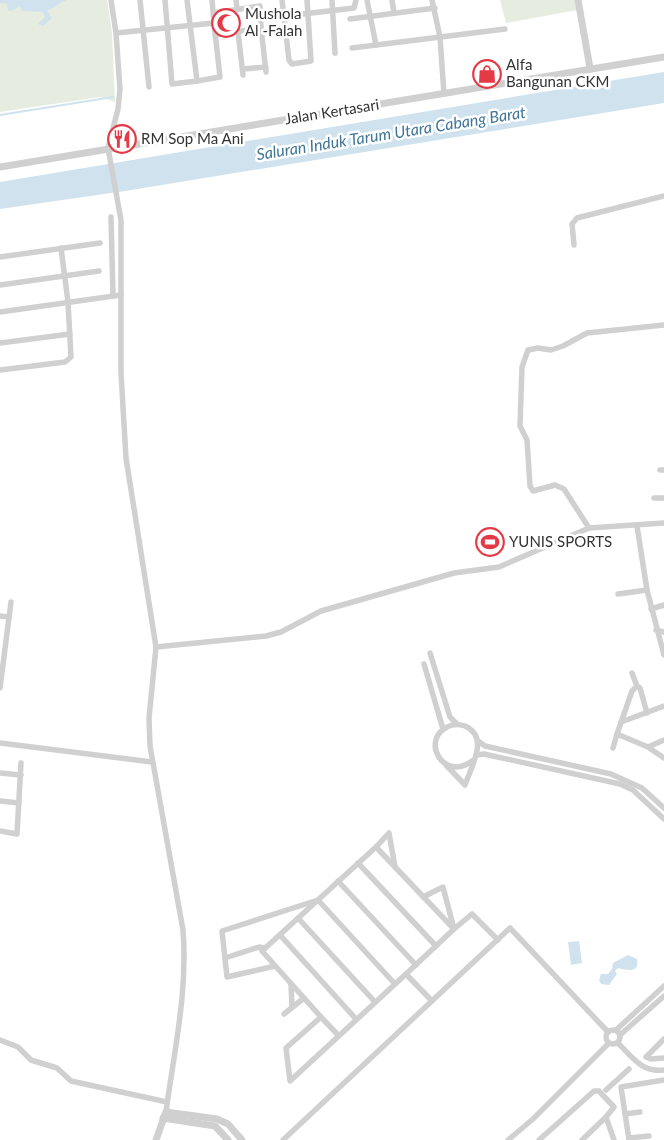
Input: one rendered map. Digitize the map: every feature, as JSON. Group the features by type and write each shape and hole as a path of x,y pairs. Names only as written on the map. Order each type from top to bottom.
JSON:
{"street":[{"path":"111,0 116,33 120,89 118,109 108,148 120,219 121,373 126,458 155,651 149,718 152,762 180,912 185,956 182,1004 167,1102 156,1140"},
{"path":"140,0 149,87"},
{"path":"164,0 168,27 171,83 220,78 212,0"},
{"path":"187,0 197,81"},
{"path":"236,0 237,9"},
{"path":"282,0 289,62 311,61 308,0"},
{"path":"332,0 335,53"},
{"path":"261,19 354,8 356,0"},
{"path":"367,0 376,45"},
{"path":"392,0 394,13"},
{"path":"432,0 440,37 444,94"},
{"path":"578,0 590,68"},
{"path":"214,13 260,3 266,69 243,72 238,32"},
{"path":"350,19 435,8"},
{"path":"116,33 214,23"},
{"path":"215,35 261,28"},
{"path":"352,48 505,29"},
{"name":"Jalan Kertasari","path":"0,166 664,57"},
{"path":"574,245 572,224 577,218 664,196"},
{"path":"111,218 113,296"},
{"path":"0,257 100,243"},
{"path":"0,370 69,361 68,302 60,248"},
{"path":"0,285 99,271"},
{"path":"0,312 121,295"},
{"path":"589,528 564,489 554,486 533,491 530,486 527,440 520,426 522,367 525,355 528,350 538,348 551,350 563,346 587,333 664,325"},
{"path":"0,343 70,334"},
{"path":"654,498 664,498"},
{"path":"155,651 266,636 281,632 321,611 454,573 499,567 589,528 664,523"},
{"path":"637,526 647,590 664,655"},
{"path":"618,594 647,590"},
{"path":"0,688 3,646 11,602"},
{"path":"651,609 664,605"},
{"path":"0,616 9,617"},
{"path":"656,630 664,632"},
{"path":"430,654 450,716 457,724 470,729 478,741 485,746 611,774 642,788 664,808"},
{"path":"424,664 443,729"},
{"path":"632,674 637,686 640,688 647,713"},
{"path":"613,748 632,691 637,686"},
{"path":"621,722 664,706"},
{"path":"457,724 443,729 436,741 435,748 441,760 466,784 472,761 476,755 478,741"},
{"path":"617,734 648,747 664,758"},
{"path":"648,747 664,740"},
{"path":"0,743 152,762"},
{"path":"476,755 484,754 620,784 638,794 664,820"},
{"path":"446,765 460,768 472,761"},
{"path":"0,831 17,834 21,763"},
{"path":"564,772 567,763"},
{"path":"0,773 21,775"},
{"path":"638,794 642,788"},
{"path":"0,801 19,803"},
{"path":"338,1036 262,951 389,833 395,867"},
{"path":"376,847 454,929"},
{"path":"358,863 436,946"},
{"path":"338,881 416,965"},
{"path":"424,897 443,887 454,929"},
{"path":"275,966 227,978 222,931 318,900"},
{"path":"318,900 395,984"},
{"path":"321,1017 286,1048 290,1081 472,914 498,940"},
{"path":"298,918 375,1002"},
{"path":"283,1140 510,928 608,1032 618,1033 664,996"},
{"path":"280,935 356,1019"},
{"path":"225,958 259,947 265,948"},
{"path":"406,974 432,1001"},
{"path":"290,983 292,1007"},
{"path":"664,986 618,1033 618,1043 637,1064 646,1069 664,1070"},
{"path":"284,1014 304,998"},
{"path":"646,1003 650,1008"},
{"path":"608,1032 606,1037 609,1043"},
{"path":"0,1040 18,1047 30,1060 57,1068 71,1080 167,1102"},
{"path":"664,1040 646,1057 651,1060 664,1058"},
{"path":"609,1043 618,1043"},
{"path":"508,1140 540,1112 609,1043"},
{"path":"606,1090 629,1069"},
{"path":"618,1079 626,1086"},
{"path":"649,1136 629,1139 621,1087 664,1080"},
{"path":"539,1140 594,1091 599,1091 614,1107 582,1140"},
{"path":"625,1114 640,1112"},
{"path":"164,1115 215,1126 228,1140"},
{"path":"164,1115 217,1119 228,1124 242,1140"},
{"path":"606,1117 614,1140"}],"shaded area":[{"path":"0,0 107,0 112,33 115,102 100,97 0,112"},
{"path":"500,0 577,0 577,10 506,23"},
{"name":"YUNIS SPORTS","path":"481,531 497,531 498,553 482,554"}],"water":[{"path":"0,0 66,0 47,11 52,18 43,26 38,24 45,17 43,12 22,11 20,6 11,11 8,10 7,4 0,3"},
{"name":"Saluran Induk Tarum Utara Cabang Barat","path":"664,72 664,103 125,191 0,209 0,182"},
{"path":"579,941 582,963 571,965 568,942"},
{"path":"628,955 637,959 636,967 632,970 618,968 615,971 617,974 609,985 601,984 599,980 601,974 608,974 612,969 613,963"}],"waterway":[{"path":"0,115 113,97"}],"place":[{"name":"Mushola Al -Falah","path":"226,23"},
{"name":"Alfa Bangunan CKM","path":"487,74"},
{"name":"RM Sop Ma Ani","path":"122,139"},
{"name":"YUNIS SPORTS","path":"490,542"}]}
